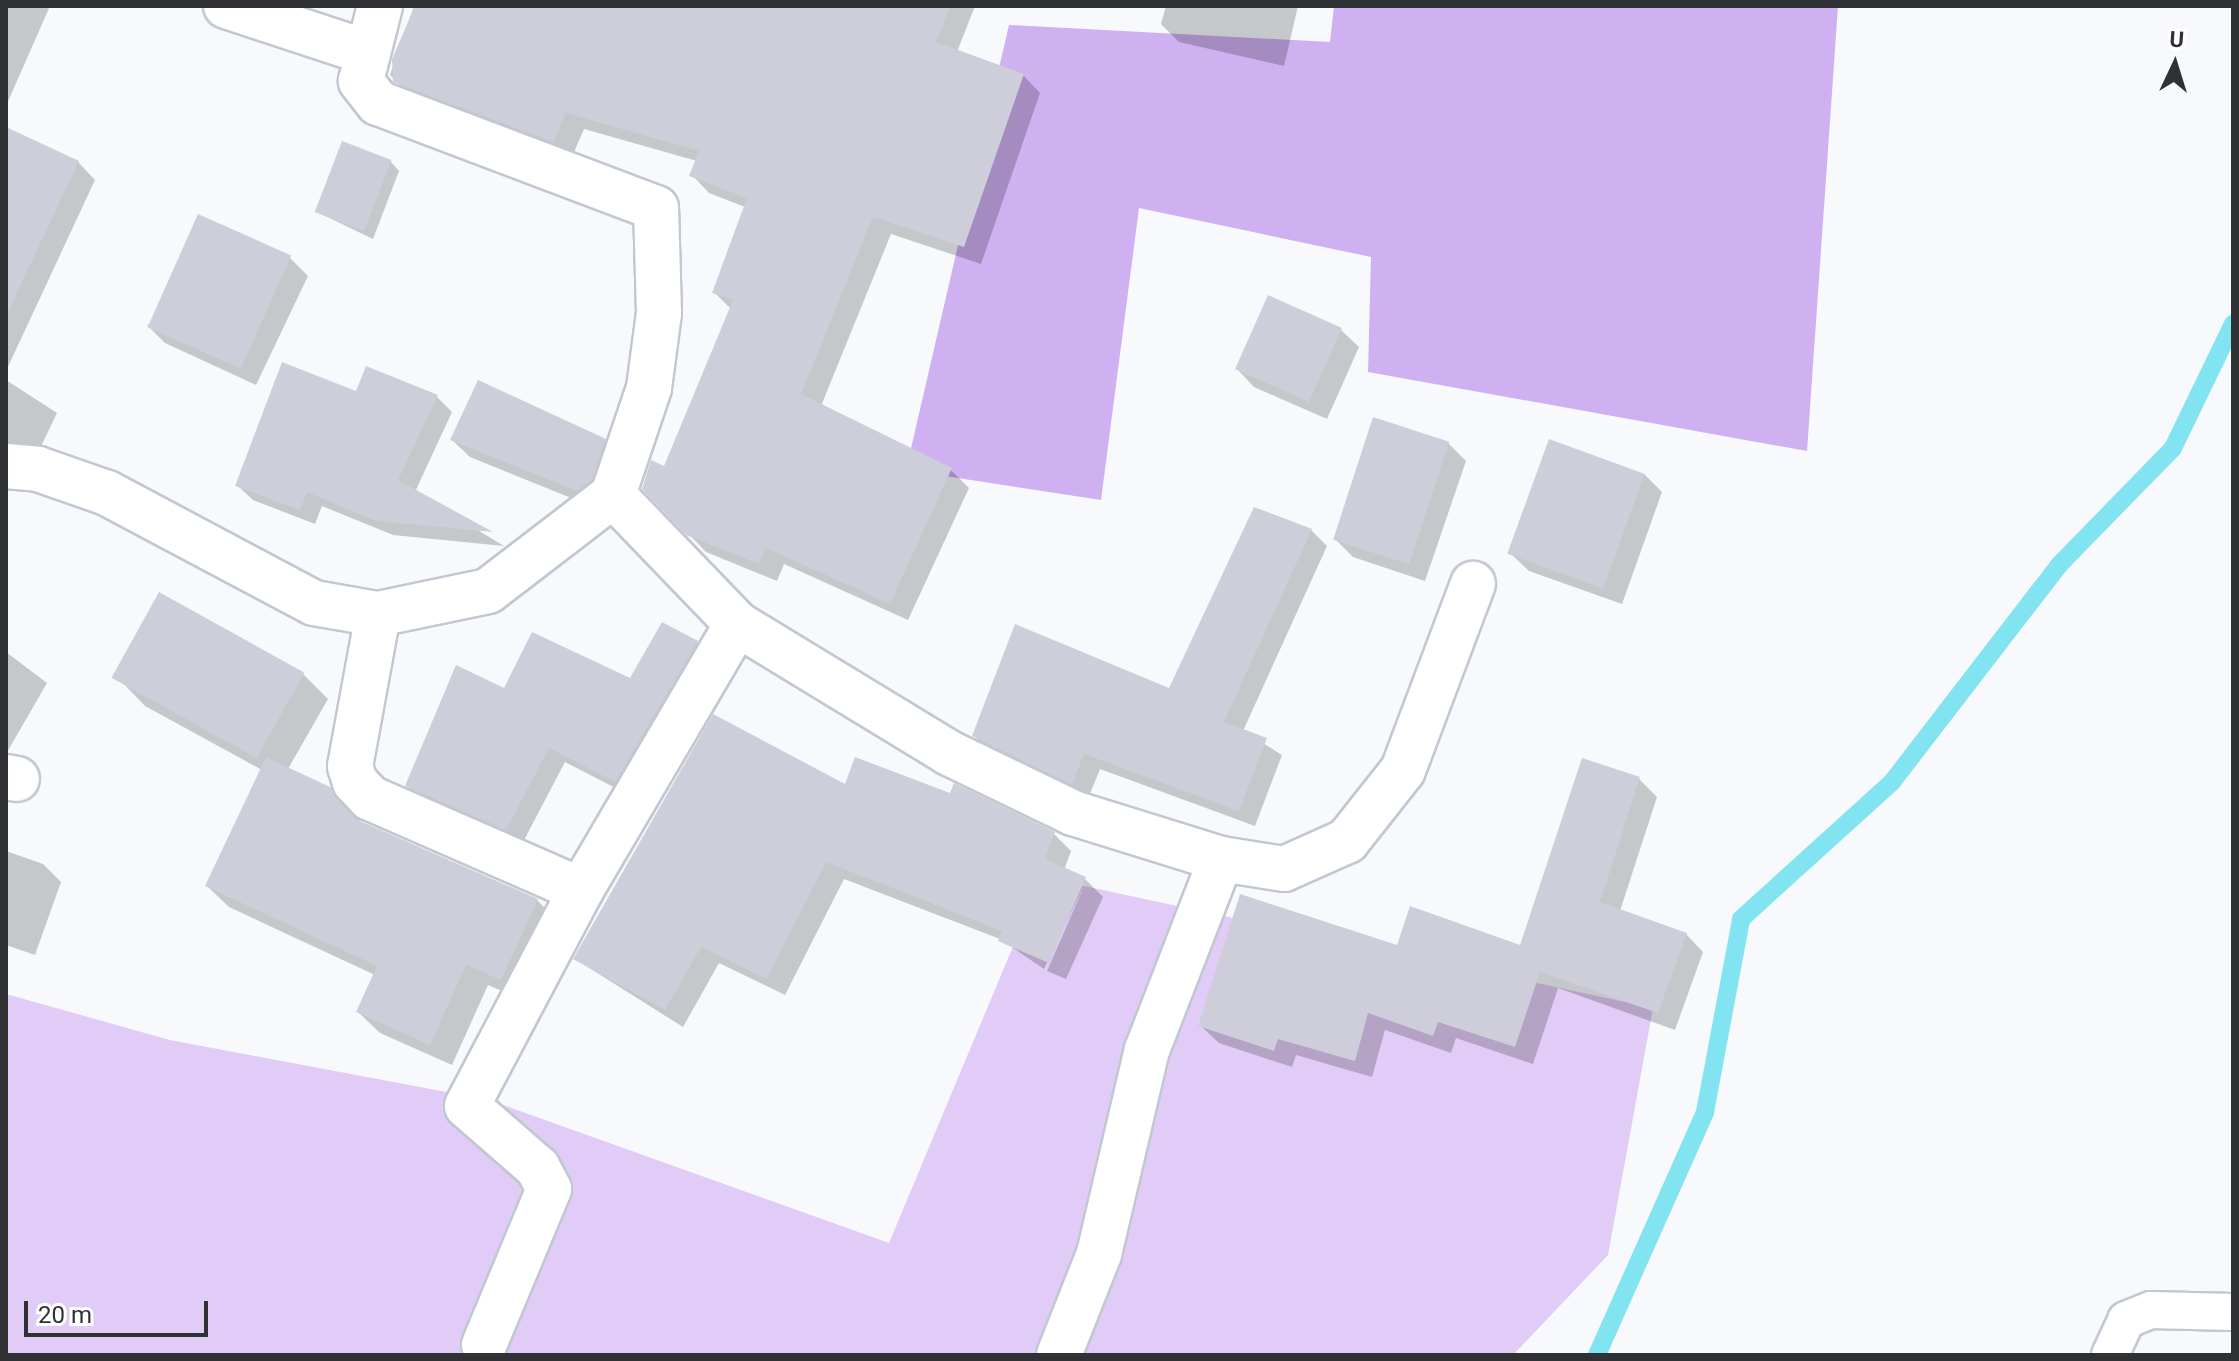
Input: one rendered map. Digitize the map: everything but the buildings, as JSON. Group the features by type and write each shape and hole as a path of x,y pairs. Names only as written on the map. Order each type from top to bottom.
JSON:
{"street":[{"path":"226,6 366,52"},
{"path":"6,466 38,469 107,493 314,603 378,614 488,591 613,495 649,388 659,313 656,208 378,103 361,81 380,6"},
{"path":"613,495 737,624 949,753 1073,813 1221,859 1284,869 1347,841 1403,770 1473,584"},
{"path":"378,614 350,766 355,782 370,798 581,890"},
{"path":"484,1345 549,1189 538,1168 467,1106 581,890 737,624"},
{"path":"1059,1355 1099,1254 1147,1050 1221,859"}],"lane":[{"path":"2110,1355 2126,1320 2151,1310 2233,1312"}],"shaded area":[{"path":"1334,6 1838,6 1807,451 1368,372 1371,257 1139,208 1101,500 906,470 1009,25 1330,42"},
{"path":"1042,877 1653,1008 1608,1255 1513,1355 6,1355 6,994 170,1040 489,1100 889,1243"}],"waterway":[{"path":"1597,1355 1705,1112 1741,919 1892,782 2059,565 2173,448 2233,324"}]}
